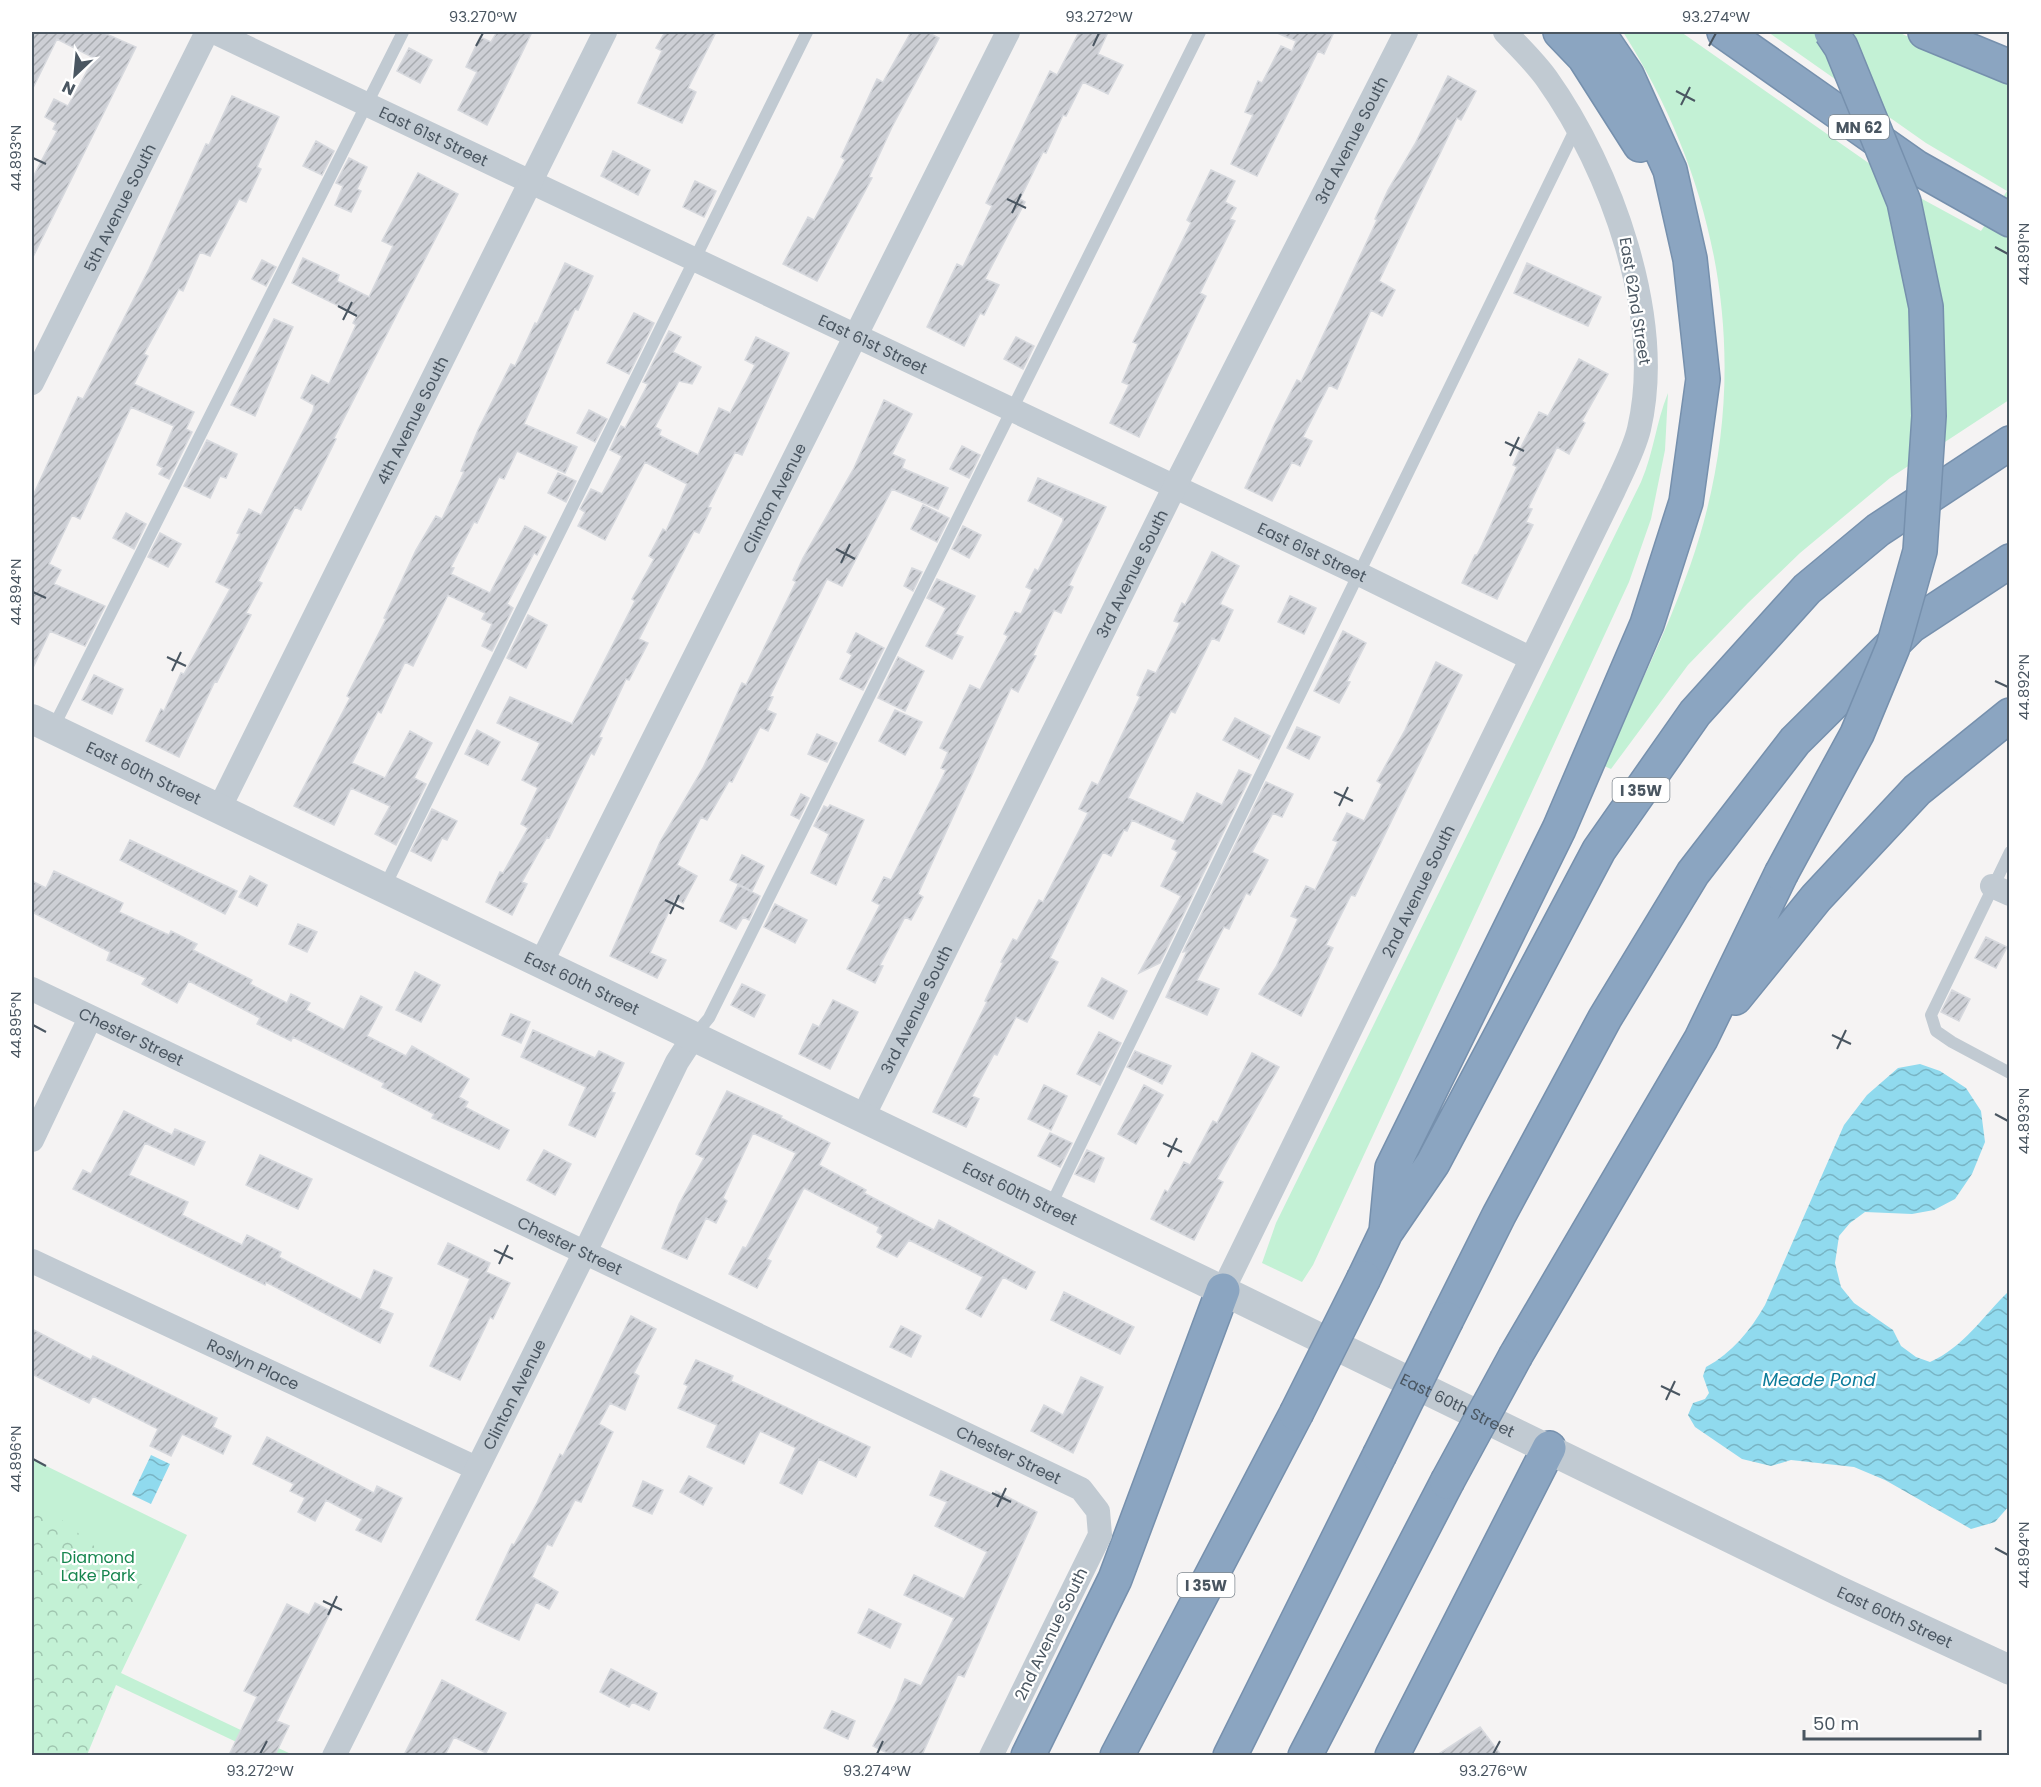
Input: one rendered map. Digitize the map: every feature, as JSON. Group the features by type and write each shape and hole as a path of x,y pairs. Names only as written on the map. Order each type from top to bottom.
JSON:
{"highway":[{"path":"1560,32 1584,57 1641,146 1690,259"},
{"path":"1386,1232 1392,1168 1559,829 1647,624 1686,502 1703,379 1690,259 1670,170 1627,75 1598,32"},
{"name":"MN 62","path":"1724,32 1916,167 2004,217"},
{"path":"1305,1755 1516,1355 1701,1039 1781,874 1857,734 1893,647 1920,551 1929,416 1926,307 1905,202 1841,47 1831,32"},
{"path":"1925,32 2010,67"},
{"name":"I 35W","path":"1117,1755 1296,1414 1386,1232 1433,1163 1599,850 1695,713 1807,589 1878,530 2010,443"},
{"path":"1230,1755 1499,1215 1605,1018 1693,873 1796,741 1911,626 2010,561"},
{"path":"1701,1039 1816,898 1917,790 2010,716"},
{"path":"1028,1755 1115,1579 1223,1290"},
{"path":"1392,1755 1549,1448"}],"street":[{"name":"5th Avenue South","path":"32,383 207,32"},
{"name":"East 61st Street","path":"214,32 855,334 1530,658"},
{"name":"4th Avenue South","path":"219,809 605,32"},
{"name":"Clinton Avenue","path":"541,963 1008,32"},
{"name":"3rd Avenue South","path":"863,1117 1174,486 1406,32"},
{"name":"East 62nd Street","path":"1505,32 1547,79 1576,128 1596,164 1627,240 1647,372 1639,430 1613,492"},
{"name":"2nd Avenue South","path":"1223,1290 1613,492"},
{"name":"East 60th Street","path":"42,724 1223,1290 1837,1590 2010,1670"},
{"name":"Chester Street","path":"32,989 1081,1489 1098,1511"},
{"path":"32,1140 90,1018"},
{"name":"Clinton Avenue","path":"334,1755 584,1254 677,1062 694,1036"},
{"name":"Roslyn Place","path":"32,1261 476,1468"},
{"name":"2nd Avenue South","path":"991,1755 1100,1535 1098,1511"}],"lane":[{"path":"42,724 368,104 403,32"},
{"path":"384,888 807,32"},
{"path":"694,1036 709,1018 1200,32"},
{"path":"1050,1207 1357,573 1576,128"},
{"path":"2010,852 2001,890 1930,1015 1936,1031 1944,1037 2010,1073"}],"green space":[{"path":"1623,32 1681,32 1913,194 1981,231 2007,191 1926,143 1768,32 1898,32 2009,83 2009,400 1890,478 1800,553 1688,665 1611,769 1602,765 1670,617 1690,566 1710,497 1721,428 1725,359 1720,291 1707,224 1686,158 1658,94"},
{"path":"1668,393 1665,450 1651,519 1629,582 1313,1265 1302,1282 1262,1263 1276,1223 1641,482"},
{"name":"Diamond Lake Park","path":"32,1459 187,1535 121,1673 293,1755 264,1755 116,1685 87,1755 32,1755"},
{"name":"Diamond Lake Park","path":"32,1496 145,1587 115,1684 86,1755 32,1755"}],"water":[{"name":"Meade Pond","path":"1920,1064 1940,1071 1966,1088 1981,1111 1985,1142 1972,1174 1955,1199 1934,1210 1912,1214 1865,1212 1850,1223 1839,1236 1835,1263 1841,1287 1854,1303 1893,1330 1901,1346 1916,1357 1930,1362 1963,1340 2009,1291 2009,1506 1995,1522 1971,1529 1885,1480 1854,1467 1791,1460 1771,1466 1742,1459 1695,1427 1688,1415 1693,1403 1705,1399 1709,1393 1703,1376 1706,1367 1740,1340 1765,1305 1844,1125 1867,1095 1898,1068"},
{"path":"151,1455 170,1464 151,1504 132,1495"}],"building":[{"path":"32,32 102,32 136,47 32,259 32,179 57,131 53,129 56,123 45,117 54,99 68,106 94,58 57,39 32,90"},
{"path":"497,32 532,32 487,125 458,110 477,72 466,67 480,37 491,42"},
{"path":"665,32 716,32 688,88 696,92 682,123 638,103 662,51 656,48"},
{"path":"911,32 927,32 939,38 892,127 869,177 872,178 817,281 783,264 808,217 814,220 845,160 841,157 877,79 883,82"},
{"path":"1079,32 1108,32 1098,54 1123,65 1108,94 1083,82 1066,116 1063,115 1046,153 1043,152 1020,199 1025,202 985,279 999,285 984,315 980,313 964,346 927,327 957,264 963,267 992,206 986,203 1050,71 1057,75"},
{"path":"1275,32 1334,32 1324,54 1318,51 1257,176 1231,164 1253,115 1245,112 1258,81 1262,83 1281,46 1292,51 1296,41"},
{"path":"409,48 432,60 420,83 397,71"},
{"path":"1448,76 1476,91 1461,120 1457,118 1379,281 1395,290 1382,316 1371,310 1337,389 1329,385 1303,437 1312,441 1300,466 1292,462 1272,501 1245,488 1297,380 1301,382 1377,220 1375,219 1388,190 1415,144"},
{"path":"232,96 279,117 257,167 261,169 246,202 239,199 210,256 200,252 183,291 179,289 144,354 148,356 134,384 194,412 186,429 192,432 169,479 159,474 163,468 157,465 174,426 131,407 80,519 72,515 49,564 61,570 54,584 105,606 85,646 50,631 32,670 32,498 78,397 83,399 149,269 206,144 209,145"},
{"path":"316,141 334,151 322,175 303,166"},
{"path":"613,151 650,170 638,195 601,176"},
{"path":"349,158 367,167 357,189 361,191 351,212 335,205 343,186 336,183"},
{"path":"1211,170 1235,181 1225,202 1236,208 1230,219 1235,221 1200,293 1206,296 1139,437 1110,423 1129,385 1122,382 1138,344 1133,342 1191,223 1187,220"},
{"path":"418,173 458,194 334,438 336,439 301,510 295,507 258,581 262,583 246,613 251,615 217,682 215,681 179,757 146,741 161,709 164,711 181,673 184,674 230,589 216,582 240,534 237,533 249,509 261,515 313,411 314,405 301,398 312,375 329,384 356,325 353,323 357,315 292,283 303,258 339,275 337,281 369,297 393,246 382,241"},
{"path":"695,181 716,191 704,217 683,207"},
{"path":"262,260 276,267 266,286 252,279"},
{"path":"565,263 593,276 578,310 575,309 524,424 577,447 565,473 517,451 504,479 499,477 477,523 474,522 451,567 454,568 451,574 490,593 525,526 546,537 537,555 534,553 507,604 513,608 492,651 482,646 492,624 482,619 485,613 448,595 413,666 405,662 381,713 378,711 352,763 385,778 410,731 432,743 414,778 426,784 396,845 375,834 390,806 351,788 334,825 294,806 350,698 347,696 386,619 384,618 416,550 436,516 442,519 464,472 461,471 478,430 511,364 515,366 535,323 537,324"},
{"path":"1527,263 1601,297 1588,326 1514,293"},
{"path":"634,313 654,323 629,374 607,363"},
{"path":"274,319 293,327 255,416 231,405"},
{"path":"669,331 681,337 673,352 701,367 692,384 679,381 655,427 661,430 659,435 698,455 719,408 730,413 755,365 745,360 756,337 789,353 742,455 735,452 708,507 711,508 699,533 694,531 639,639 648,643 629,680 626,679 599,737 602,738 594,755 591,753 549,838 547,837 522,882 527,884 512,915 486,902 500,872 503,873 528,828 521,824 538,788 522,780 540,743 497,723 510,697 572,724 635,601 632,599 654,559 649,556 663,529 666,531 687,484 645,462 605,540 578,526 585,512 580,509 591,489 602,494 622,456 610,450 621,426 625,428 648,384 643,382"},
{"path":"1016,337 1034,346 1023,369 1004,359"},
{"path":"1579,359 1608,374 1582,421 1585,423 1569,454 1557,447 1528,508 1532,509 1526,522 1533,525 1497,599 1462,583 1482,545 1517,467 1513,465 1539,412 1548,416"},
{"path":"884,400 912,414 892,454 905,460 902,468 948,488 938,509 892,489 842,586 827,579 770,696 773,697 767,710 776,714 768,731 760,727 732,782 729,781 707,820 701,817 677,865 697,876 683,903 675,898 650,953 666,960 657,978 610,956 660,842 703,768 742,683 746,685 796,582 793,580 803,558 854,468"},
{"path":"589,410 607,419 595,442 577,433"},
{"path":"207,440 237,454 226,478 220,476 210,498 184,486"},
{"path":"962,446 980,455 969,478 950,469"},
{"path":"558,473 576,481 566,502 548,493"},
{"path":"1038,478 1106,507 1069,585 1073,587 1061,613 1054,610 1033,655 1036,656 1018,692 1011,688 918,894 923,897 911,920 905,917 880,965 883,966 875,983 847,969 880,905 872,901 884,877 891,880 946,770 941,768 948,752 940,748 970,685 980,690 1008,636 1004,634 1015,612 1021,614 1032,590 1026,587 1035,569 1038,571 1063,521 1063,518 1028,501"},
{"path":"923,505 949,518 937,542 911,529"},
{"path":"126,513 146,524 134,549 113,538"},
{"path":"963,526 981,535 969,558 952,549"},
{"path":"160,533 181,544 168,567 148,557"},
{"path":"1212,552 1239,566 1220,604 1233,610 1219,641 1212,638 1175,713 1171,711 1128,798 1183,823 1197,793 1222,805 1239,770 1251,775 1160,963 1139,973 1181,896 1161,886 1178,852 1172,849 1176,840 1132,820 1127,831 1124,830 1111,856 1103,852 1050,958 1058,962 1027,1022 1016,1017 997,1055 994,1054 972,1096 979,1099 966,1127 933,1112 987,1002 985,1001 1003,963 1001,962 1013,939 1017,941 1039,900 1043,902 1088,813 1079,809 1092,782 1098,785 1140,697 1137,695 1148,670 1156,673 1180,623 1174,621 1182,603 1185,605"},
{"path":"912,568 922,572 913,591 904,586"},
{"path":"937,579 975,596 955,634 963,637 952,659 926,646 946,608 927,598"},
{"path":"1290,596 1316,608 1304,634 1278,622"},
{"path":"528,615 547,625 526,668 507,658"},
{"path":"1343,631 1366,643 1339,703 1314,691"},
{"path":"856,633 884,648 863,690 840,679 852,655 847,652"},
{"path":"898,657 924,671 905,711 878,698"},
{"path":"1436,662 1462,675 1355,896 1351,895 1326,945 1333,948 1301,1016 1259,994 1276,967 1298,919 1291,916 1306,886 1315,890 1338,842 1333,840 1347,813 1364,821 1382,784 1377,781 1405,730"},
{"path":"94,675 123,689 112,714 82,700"},
{"path":"895,710 922,722 905,755 879,741"},
{"path":"1235,718 1270,736 1259,759 1223,740"},
{"path":"1297,727 1320,737 1309,759 1287,748"},
{"path":"477,730 500,742 488,765 465,754"},
{"path":"817,734 837,743 827,762 808,754"},
{"path":"1266,782 1293,794 1282,817 1273,813 1252,852 1268,860 1250,895 1246,893 1229,929 1224,927 1197,980 1219,989 1207,1015 1166,997 1187,951 1183,952"},
{"path":"801,794 809,798 799,819 791,815"},
{"path":"830,805 864,820 836,885 811,873 829,834 814,826 824,806 828,808"},
{"path":"432,809 457,821 447,840 442,838 431,861 411,851"},
{"path":"130,840 237,891 225,914 120,860"},
{"path":"742,855 764,866 752,891 730,880"},
{"path":"54,871 123,903 119,912 169,935 171,931 197,944 193,950 252,980 250,984 287,1003 291,994 310,1003 306,1010 344,1030 361,996 382,1007 367,1036 406,1056 412,1046 469,1079 459,1097 468,1102 465,1107 509,1130 499,1149 432,1118 434,1114 382,1087 384,1083 293,1037 291,1041 257,1024 260,1018 189,981 177,1003 142,984 146,978 107,960 110,952 32,912 32,881 46,888"},
{"path":"250,876 267,885 257,906 239,897"},
{"path":"738,885 760,896 749,920 743,917 736,929 720,921"},
{"path":"775,904 807,920 795,943 764,927"},
{"path":"298,924 317,932 307,952 289,944"},
{"path":"1986,937 2007,947 1996,968 1975,958"},
{"path":"415,972 440,985 421,1022 396,1010"},
{"path":"1102,978 1127,991 1113,1019 1088,1006"},
{"path":"742,984 765,995 754,1017 731,1005"},
{"path":"1952,990 1970,999 1959,1021 1941,1012"},
{"path":"833,1000 858,1012 830,1069 799,1054 813,1024 819,1027"},
{"path":"511,1014 530,1022 521,1043 502,1035"},
{"path":"533,1030 595,1058 599,1051 624,1063 611,1092 615,1093 595,1137 569,1125 586,1087 521,1057"},
{"path":"1099,1032 1121,1043 1100,1085 1077,1074"},
{"path":"1135,1051 1171,1066 1162,1084 1127,1067"},
{"path":"1252,1053 1279,1067 1217,1179 1223,1182 1194,1240 1151,1219 1165,1190 1168,1192 1184,1162 1190,1165 1213,1121 1217,1123"},
{"path":"1044,1085 1067,1096 1051,1130 1028,1119"},
{"path":"1144,1085 1163,1095 1136,1144 1118,1134"},
{"path":"727,1091 782,1116 781,1118 830,1143 819,1165 866,1190 864,1193 934,1230 939,1220 1035,1272 1026,1289 1003,1277 981,1317 966,1309 983,1277 909,1240 897,1257 877,1247 883,1236 877,1232 879,1227 804,1188 767,1259 771,1261 757,1288 729,1274 743,1247 746,1248 796,1153 753,1133 723,1198 727,1201 716,1223 706,1218 687,1259 662,1248 679,1204 704,1158 696,1154"},
{"path":"124,1111 172,1135 175,1129 205,1142 194,1165 145,1143 129,1175 188,1202 182,1215 242,1245 247,1235 281,1252 279,1257 361,1300 374,1270 392,1278 379,1308 393,1314 380,1343 266,1282 265,1285 73,1189 83,1170 91,1174"},
{"path":"1050,1133 1072,1143 1060,1167 1038,1156"},
{"path":"544,1150 571,1164 555,1195 527,1180"},
{"path":"1087,1150 1104,1158 1094,1182 1075,1174"},
{"path":"260,1155 312,1179 298,1209 246,1185"},
{"path":"448,1243 490,1263 486,1272 510,1283 493,1319 490,1317 460,1380 430,1366 470,1279 438,1264"},
{"path":"1064,1292 1134,1327 1120,1354 1051,1320"},
{"path":"631,1316 656,1329 634,1373 639,1376 625,1410 610,1403 599,1424 613,1432 581,1502 575,1500 552,1546 547,1544 532,1577 558,1592 549,1609 536,1602 519,1640 476,1620 512,1544 514,1545 537,1503 560,1454 563,1456"},
{"path":"901,1326 921,1336 911,1357 890,1347"},
{"path":"32,1329 91,1360 93,1356 217,1418 213,1427 231,1436 223,1454 182,1434 171,1456 150,1446 158,1429 93,1396 89,1403 32,1374"},
{"path":"696,1360 733,1376 731,1381 870,1447 856,1477 819,1459 802,1494 780,1483 796,1448 760,1431 744,1464 707,1447 717,1425 678,1408 688,1386 684,1384"},
{"path":"1081,1377 1103,1387 1073,1453 1031,1431 1044,1405 1063,1415"},
{"path":"267,1437 374,1493 377,1486 402,1498 381,1542 356,1530 362,1519 326,1500 315,1521 298,1512 305,1498 290,1491 294,1484 253,1464"},
{"path":"941,1471 994,1495 996,1491 1037,1512 964,1677 958,1674 922,1755 891,1755 873,1746 897,1700 905,1679 921,1686 954,1618 904,1595 914,1575 964,1599 987,1552 935,1526 947,1502 930,1495"},
{"path":"689,1476 712,1488 703,1505 680,1492"},
{"path":"643,1481 663,1490 652,1514 633,1506"},
{"path":"315,1603 331,1611 277,1721 289,1726 275,1755 229,1755 257,1697 244,1691 287,1604 309,1615"},
{"path":"869,1609 901,1624 890,1648 858,1633"},
{"path":"611,1669 657,1693 649,1710 632,1702 629,1707 600,1692"},
{"path":"442,1680 506,1713 486,1753 454,1737 445,1755 404,1755"},
{"path":"832,1711 855,1721 848,1739 824,1728"},
{"path":"1480,1727 1501,1755 1437,1755"}]}
